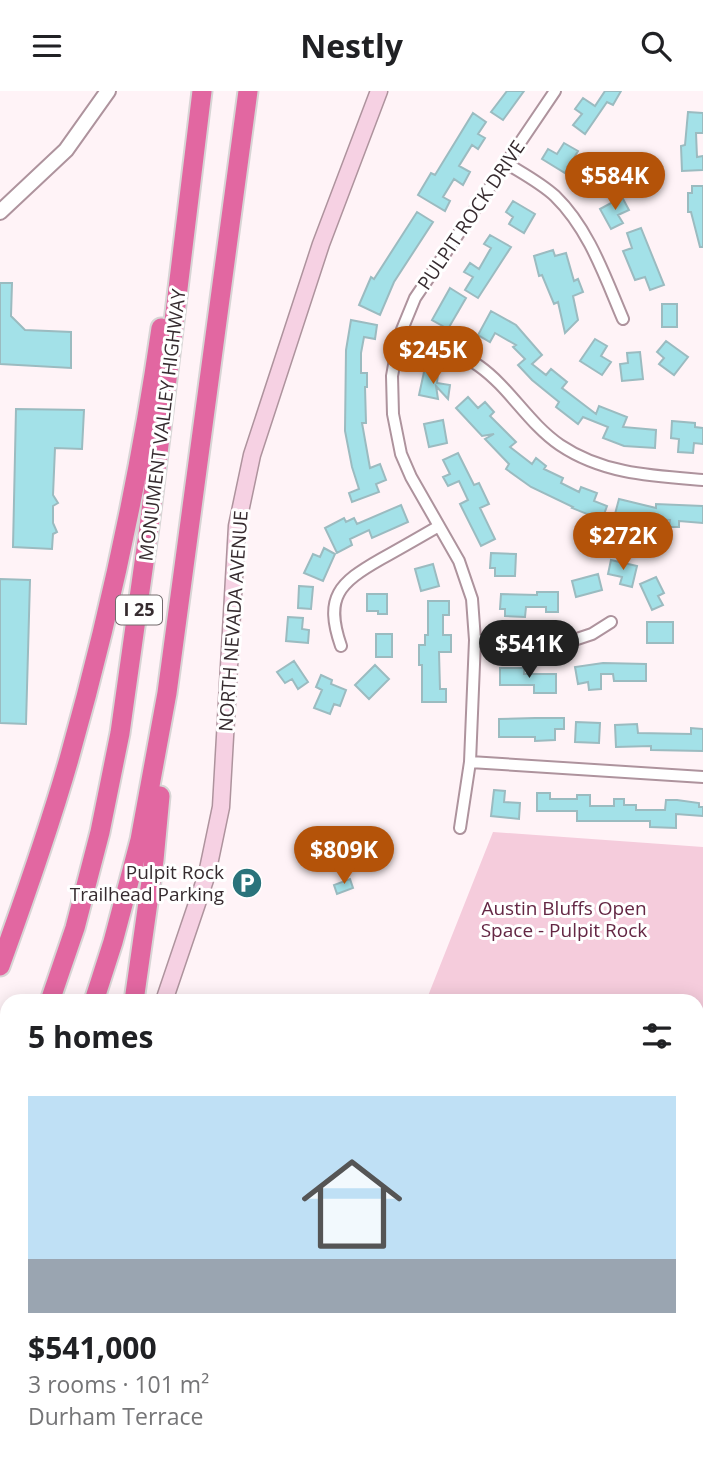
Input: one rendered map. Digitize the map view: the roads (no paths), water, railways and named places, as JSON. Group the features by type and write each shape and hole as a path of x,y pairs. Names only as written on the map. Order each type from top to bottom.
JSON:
{"highway":[{"name":"MONUMENT VALLEY HIGHWAY","path":"52,994 75,928 100,832 120,733 133,653 202,91"},
{"name":"MONUMENT VALLEY HIGHWAY","path":"96,994 140,840 173,653 247,91"},
{"path":"0,966 32,878 69,759 100,639 138,473 172,259 188,212"},
{"path":"135,994 154,860 173,653"}],"main road":[{"name":"NORTH NEVADA AVENUE","path":"166,994 207,874 221,807 237,527 252,456 321,244 379,91"}],"street":[{"path":"0,212 66,149 108,91"},
{"name":"PULPIT ROCK DRIVE","path":"460,828 470,762 474,612 459,561 411,477 401,454 392,386 399,337 415,297 555,91"},
{"path":"506,163 554,195 578,224 594,251 623,319"},
{"path":"399,337 450,351 480,366 547,435 577,455 614,470 633,474 703,481"},
{"path":"341,646 334,624 334,610 336,599 347,581 439,526"},
{"path":"475,640 559,645 592,634 611,622"},
{"path":"470,762 703,777"}],"place":[{"name":"Pulpit Rock Trailhead Parking","path":"247,883"}],"park label":[{"name":"Austin Bluffs Open Space - Pulpit Rock","path":"564,919"}]}
